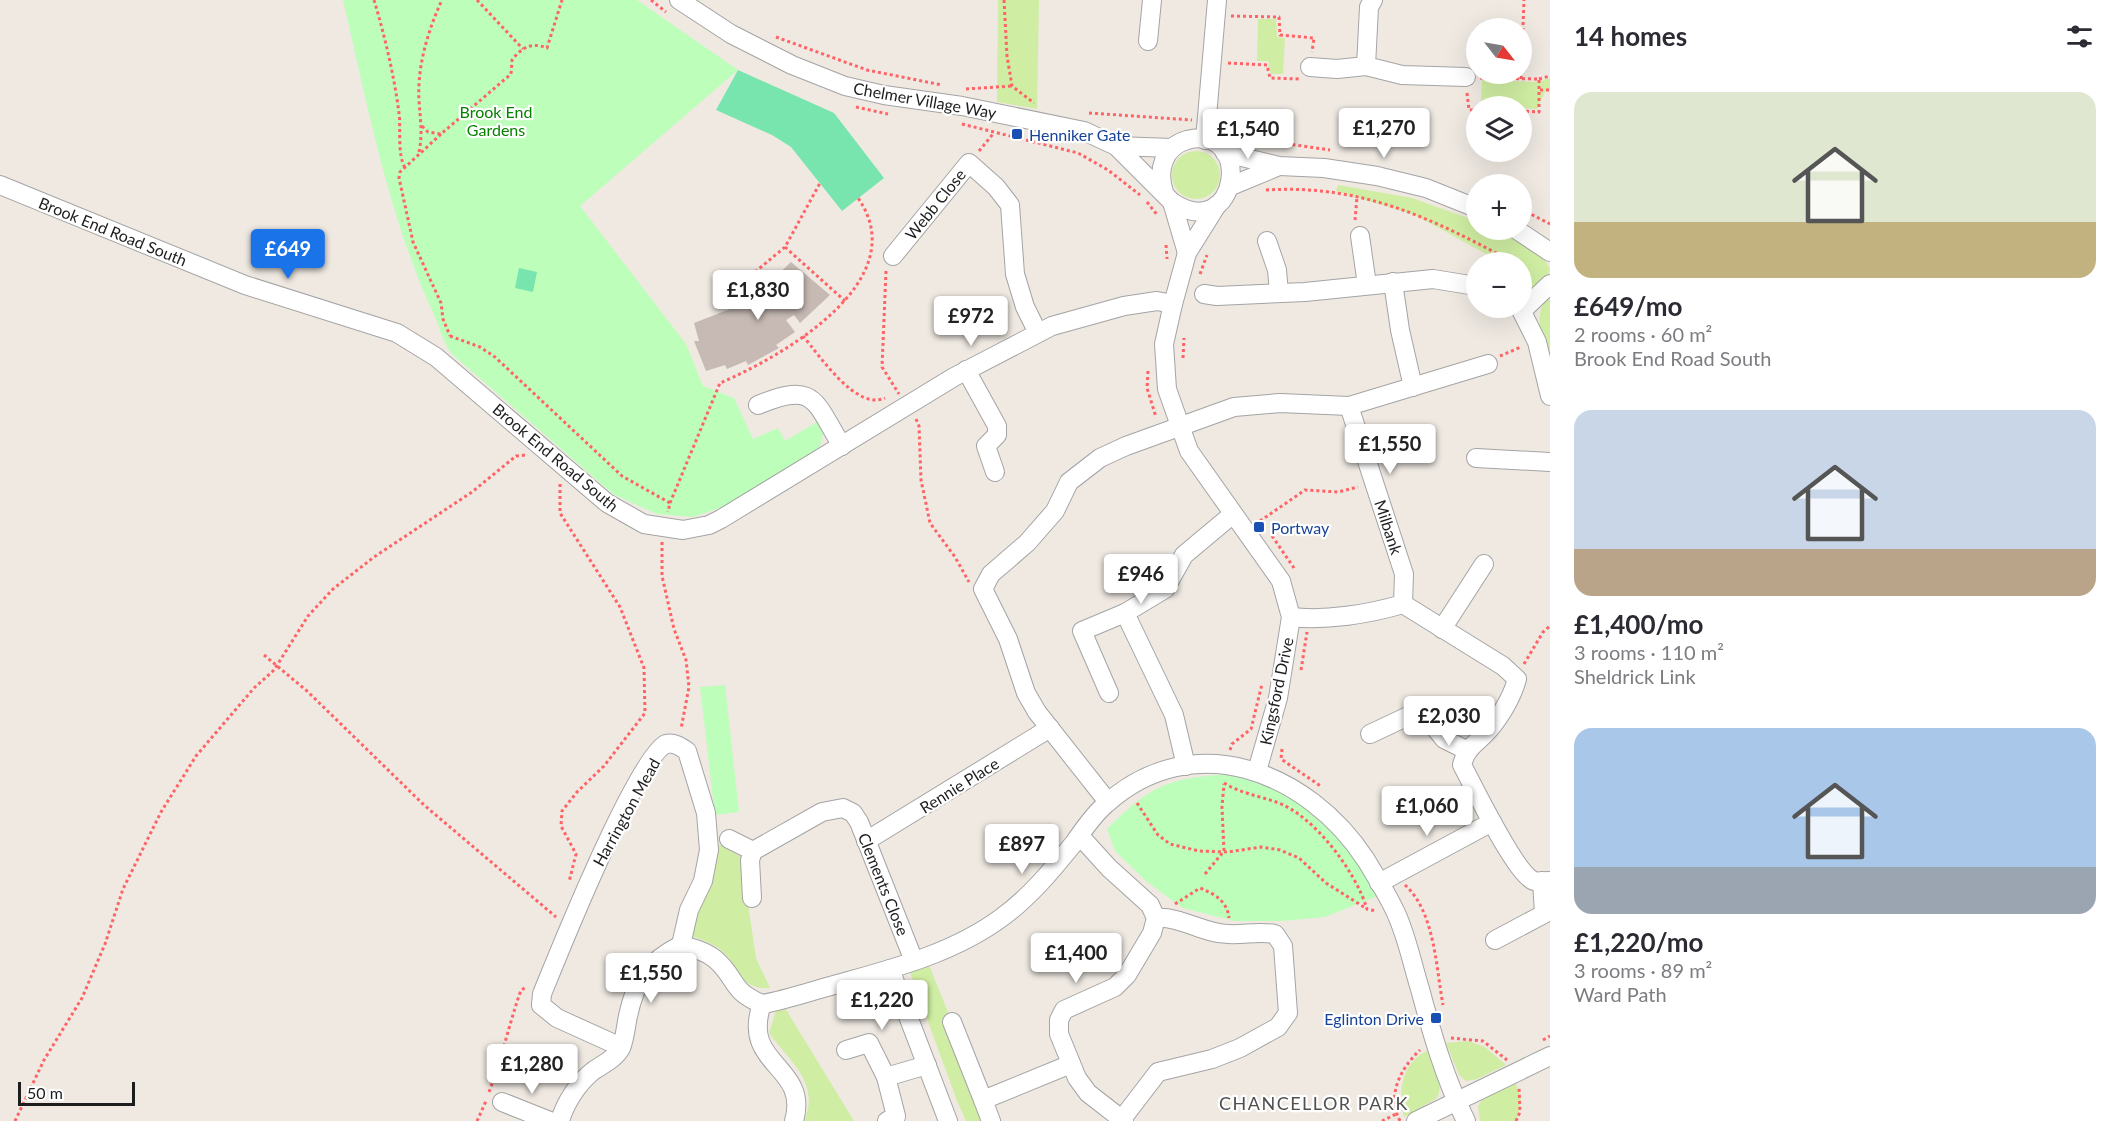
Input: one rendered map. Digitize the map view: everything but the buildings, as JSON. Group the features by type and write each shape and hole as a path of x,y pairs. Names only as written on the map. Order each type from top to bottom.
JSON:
{"street":[{"name":"Chelmer Village Way","path":"679,0 741,39 792,65 845,86 884,95 962,106 1084,131 1116,146 1168,197 1193,212 1216,205"},
{"path":"1148,41 1152,0"},
{"path":"1366,66 1369,7 1373,0"},
{"path":"1216,8 1205,140 1225,153 1279,166 1324,168 1377,176 1426,188 1466,204"},
{"path":"1310,68 1336,69 1366,66 1402,75 1466,77"},
{"name":"Chelmer Village Way","path":"1116,146 1172,148 1182,142 1205,140"},
{"path":"1172,148 1161,169 1160,181 1168,197 1187,253"},
{"path":"1225,153 1231,163 1231,186"},
{"name":"Webb Close","path":"893,256 969,163 996,187 1010,205 1015,274 1025,307 1038,333"},
{"path":"1216,205 1231,186 1279,166"},
{"name":"Brook End Road South","path":"0,185 245,285 397,333 436,357 607,503 644,524 664,529 697,528 715,522 966,370 1052,326 1124,306 1157,301 1173,304"},
{"name":"Kingsford Drive","path":"1216,205 1187,253 1173,304 1164,344 1167,389 1189,451 1281,580 1300,618 1257,771"},
{"path":"1360,236 1367,285"},
{"path":"1532,240 1550,252"},
{"path":"1267,241 1277,270 1279,293"},
{"path":"1201,288 1217,296 1279,293 1434,279 1466,284"},
{"path":"1393,282 1400,330 1413,387"},
{"path":"1532,300 1550,284"},
{"path":"1526,318 1537,342 1550,396"},
{"path":"1108,802 1081,771 1026,693 1008,639 983,589 990,574 1027,543 1055,511 1069,482 1100,458 1179,426 1234,407 1252,404 1349,406 1488,364"},
{"path":"966,370 997,426 997,435 986,446 995,472"},
{"path":"758,405 785,394 804,394 818,403 842,446"},
{"name":"Milbank","path":"1349,406 1404,573 1403,604"},
{"path":"1476,458 1550,462"},
{"path":"1109,693 1082,631 1125,613 1165,589 1184,555 1233,514"},
{"path":"1442,628 1484,564"},
{"path":"1300,618 1386,609 1403,604 1503,666 1517,679 1514,692 1485,735 1466,750 1462,765 1492,822 1524,874 1534,881 1546,881 1544,914 1495,940"},
{"path":"1125,613 1174,715 1186,766"},
{"path":"1370,734 1421,710 1444,739 1466,750"},
{"name":"Rennie Place","path":"866,841 1050,728"},
{"name":"Harrington Mead","path":"542,994 563,921 638,782 660,748 668,744 679,745 687,751 706,813 709,850 703,881 689,910 681,945"},
{"path":"560,1121 573,1093 591,1072 612,1059 621,1047 628,1012 647,968 658,957 681,945 703,951 716,960 741,994 762,1004 914,961 970,937 1001,918 1029,894 1080,836 1095,814 1126,789 1153,775 1186,766 1226,765 1257,771 1296,788 1335,823 1364,858 1387,879 1435,1043 1466,1121"},
{"name":"Clements Close","path":"753,851 834,808 843,808 853,813 914,961"},
{"path":"1387,879 1492,822"},
{"path":"1080,836 1108,868 1150,904 1161,917 1227,934 1257,931 1275,934 1283,946 1288,1013 1278,1027 1240,1048 1212,1059 1158,1072 1123,1120 1088,1094 1071,1064 1059,1034 1059,1020 1064,1010 1114,987 1127,975 1161,917"},
{"path":"729,839 753,851 750,860 752,898"},
{"path":"890,969 948,1121"},
{"path":"542,994 541,1005 557,1018 621,1047"},
{"path":"762,1004 756,1027 757,1036 761,1047 790,1080 796,1093 798,1107 794,1121"},
{"path":"952,1022 991,1121"},
{"path":"846,1050 869,1043 886,1077 896,1116 887,1121"},
{"path":"1408,1121 1550,1056"},
{"path":"983,1100 1071,1064"},
{"path":"886,1077 927,1065"},
{"path":"502,1102 550,1121"}],"path":[{"path":"374,0 385,37 395,90 401,160 405,168"},
{"path":"419,154 422,126 419,100 421,70 428,39 442,0"},
{"path":"477,0 523,50"},
{"path":"562,0 547,48 537,44 523,50 512,60 511,74 419,154 399,178 411,233 423,267 441,303 443,319 450,336 480,347 495,357 622,476 670,503"},
{"path":"1005,0 1007,56 1012,86"},
{"path":"1523,18 1524,0"},
{"path":"1210,62 1267,65 1270,78 1300,80 1310,68 1314,38 1280,35 1279,17 1216,8"},
{"path":"766,33 867,70 952,87"},
{"path":"1532,79 1550,76"},
{"path":"1532,112 1539,112 1539,79"},
{"path":"962,88 1012,86 1034,103 1043,105"},
{"path":"1539,90 1550,90"},
{"path":"1079,112 1164,120 1206,120"},
{"path":"1078,153 1089,113"},
{"path":"422,126 428,132 441,134"},
{"path":"969,163 993,134"},
{"path":"755,272 785,247 820,183"},
{"path":"1258,193 1305,188 1357,197 1417,213 1493,252"},
{"path":"1357,197 1354,225 1360,236"},
{"path":"679,745 688,687 686,660 674,629 662,576 660,551 670,503 720,382 752,369 803,336 845,301 865,266 873,231 865,208 858,198"},
{"path":"1532,215 1550,224"},
{"path":"785,247 845,301"},
{"path":"1201,288 1211,247"},
{"path":"803,336 857,396 880,400 898,393"},
{"path":"1183,361 1184,338"},
{"path":"1488,364 1510,351 1537,342"},
{"path":"15,1121 44,1060 82,998 105,944 123,889 160,812 196,756 278,664 308,616 333,589 374,557 472,492 516,456 527,455"},
{"path":"1254,512 1260,521 1305,490 1338,492 1374,482"},
{"path":"560,483 560,513 620,607 644,668 645,713 604,766 577,792 562,812 561,826 576,854 566,890"},
{"path":"1268,531 1289,559 1298,578"},
{"path":"1300,618 1300,675"},
{"path":"1517,679 1543,632 1550,626"},
{"path":"264,655 278,664 424,805 563,921"},
{"path":"1283,740 1281,759 1313,778 1327,792"},
{"path":"1205,874 1224,851 1222,807 1224,784"},
{"path":"1126,789 1158,835 1170,844 1199,851 1261,847 1281,849 1299,858 1326,883 1367,909"},
{"path":"1387,879 1414,893 1426,921 1445,1014"},
{"path":"1161,917 1179,899 1200,888 1211,892 1225,904 1230,923 1227,934"},
{"path":"559,907 563,921"},
{"path":"551,925 563,921"},
{"path":"477,1121 502,1060 506,1034 521,990 528,987 542,994"},
{"path":"1396,1114 1394,1101 1400,1074 1420,1050 1450,1038 1483,1041 1507,1059 1521,1098 1516,1121"},
{"path":"1396,1114 1408,1121"},
{"path":"1382,1121 1396,1114"}],"green space":[{"name":"Brook End Gardens","path":"343,0 637,0 738,70 580,206 686,344 703,386 734,398 753,439 778,428 785,441 817,422 824,430 820,446 811,455 731,504 693,517 657,514 613,494 453,355 444,341 404,239 370,120"},
{"path":"998,0 1039,0 1037,109 997,102"},
{"path":"1258,19 1276,19 1277,37 1285,38 1283,74 1271,74 1268,61 1257,61"},
{"path":"738,70 834,113 884,178 842,211 791,147 772,135 716,110"},
{"path":"1550,78 1550,90 1546,90 1537,109 1532,109 1532,96 1481,96 1482,84 1538,82"},
{"path":"1191,151 1201,151 1216,161 1220,175 1219,184 1210,195 1201,199 1191,199 1176,189 1172,180 1172,170 1182,155"},
{"path":"1338,185 1412,198 1466,217 1466,240 1515,240 1543,256 1550,269 1547,278 1532,290 1532,252 1483,252 1415,215 1336,191"},
{"path":"519,268 537,272 533,292 515,288"},
{"path":"1550,294 1550,367 1540,329 1540,319 1544,302"},
{"path":"725,685 739,812 715,815 700,687"},
{"path":"1238,774 1314,806 1382,894 1325,917 1282,921 1235,921 1183,908 1147,882 1115,851 1107,829 1123,813 1152,792 1180,780"},
{"path":"713,841 741,857 756,958 770,988 753,986 742,978 730,959 720,950 691,936"},
{"path":"929,965 992,1121 966,1121 957,1101 910,972"},
{"path":"785,1008 854,1121 804,1121 809,1095 806,1084 793,1063 769,1033 776,1011"},
{"path":"1468,1041 1485,1047 1506,1065 1477,1079 1466,1081 1459,1075 1446,1043"},
{"path":"1430,1049 1440,1080 1437,1098 1404,1117 1401,1097 1407,1069 1420,1055"},
{"path":"1514,1079 1521,1097 1517,1121 1480,1121 1478,1106 1484,1096"}],"place":[{"name":"Henniker Gate","path":"1017,134"},
{"name":"Portway","path":"1259,527"},
{"name":"Eglinton Drive","path":"1436,1018"}],"district":[{"name":"CHANCELLOR PARK","path":"1314,1103"}]}
